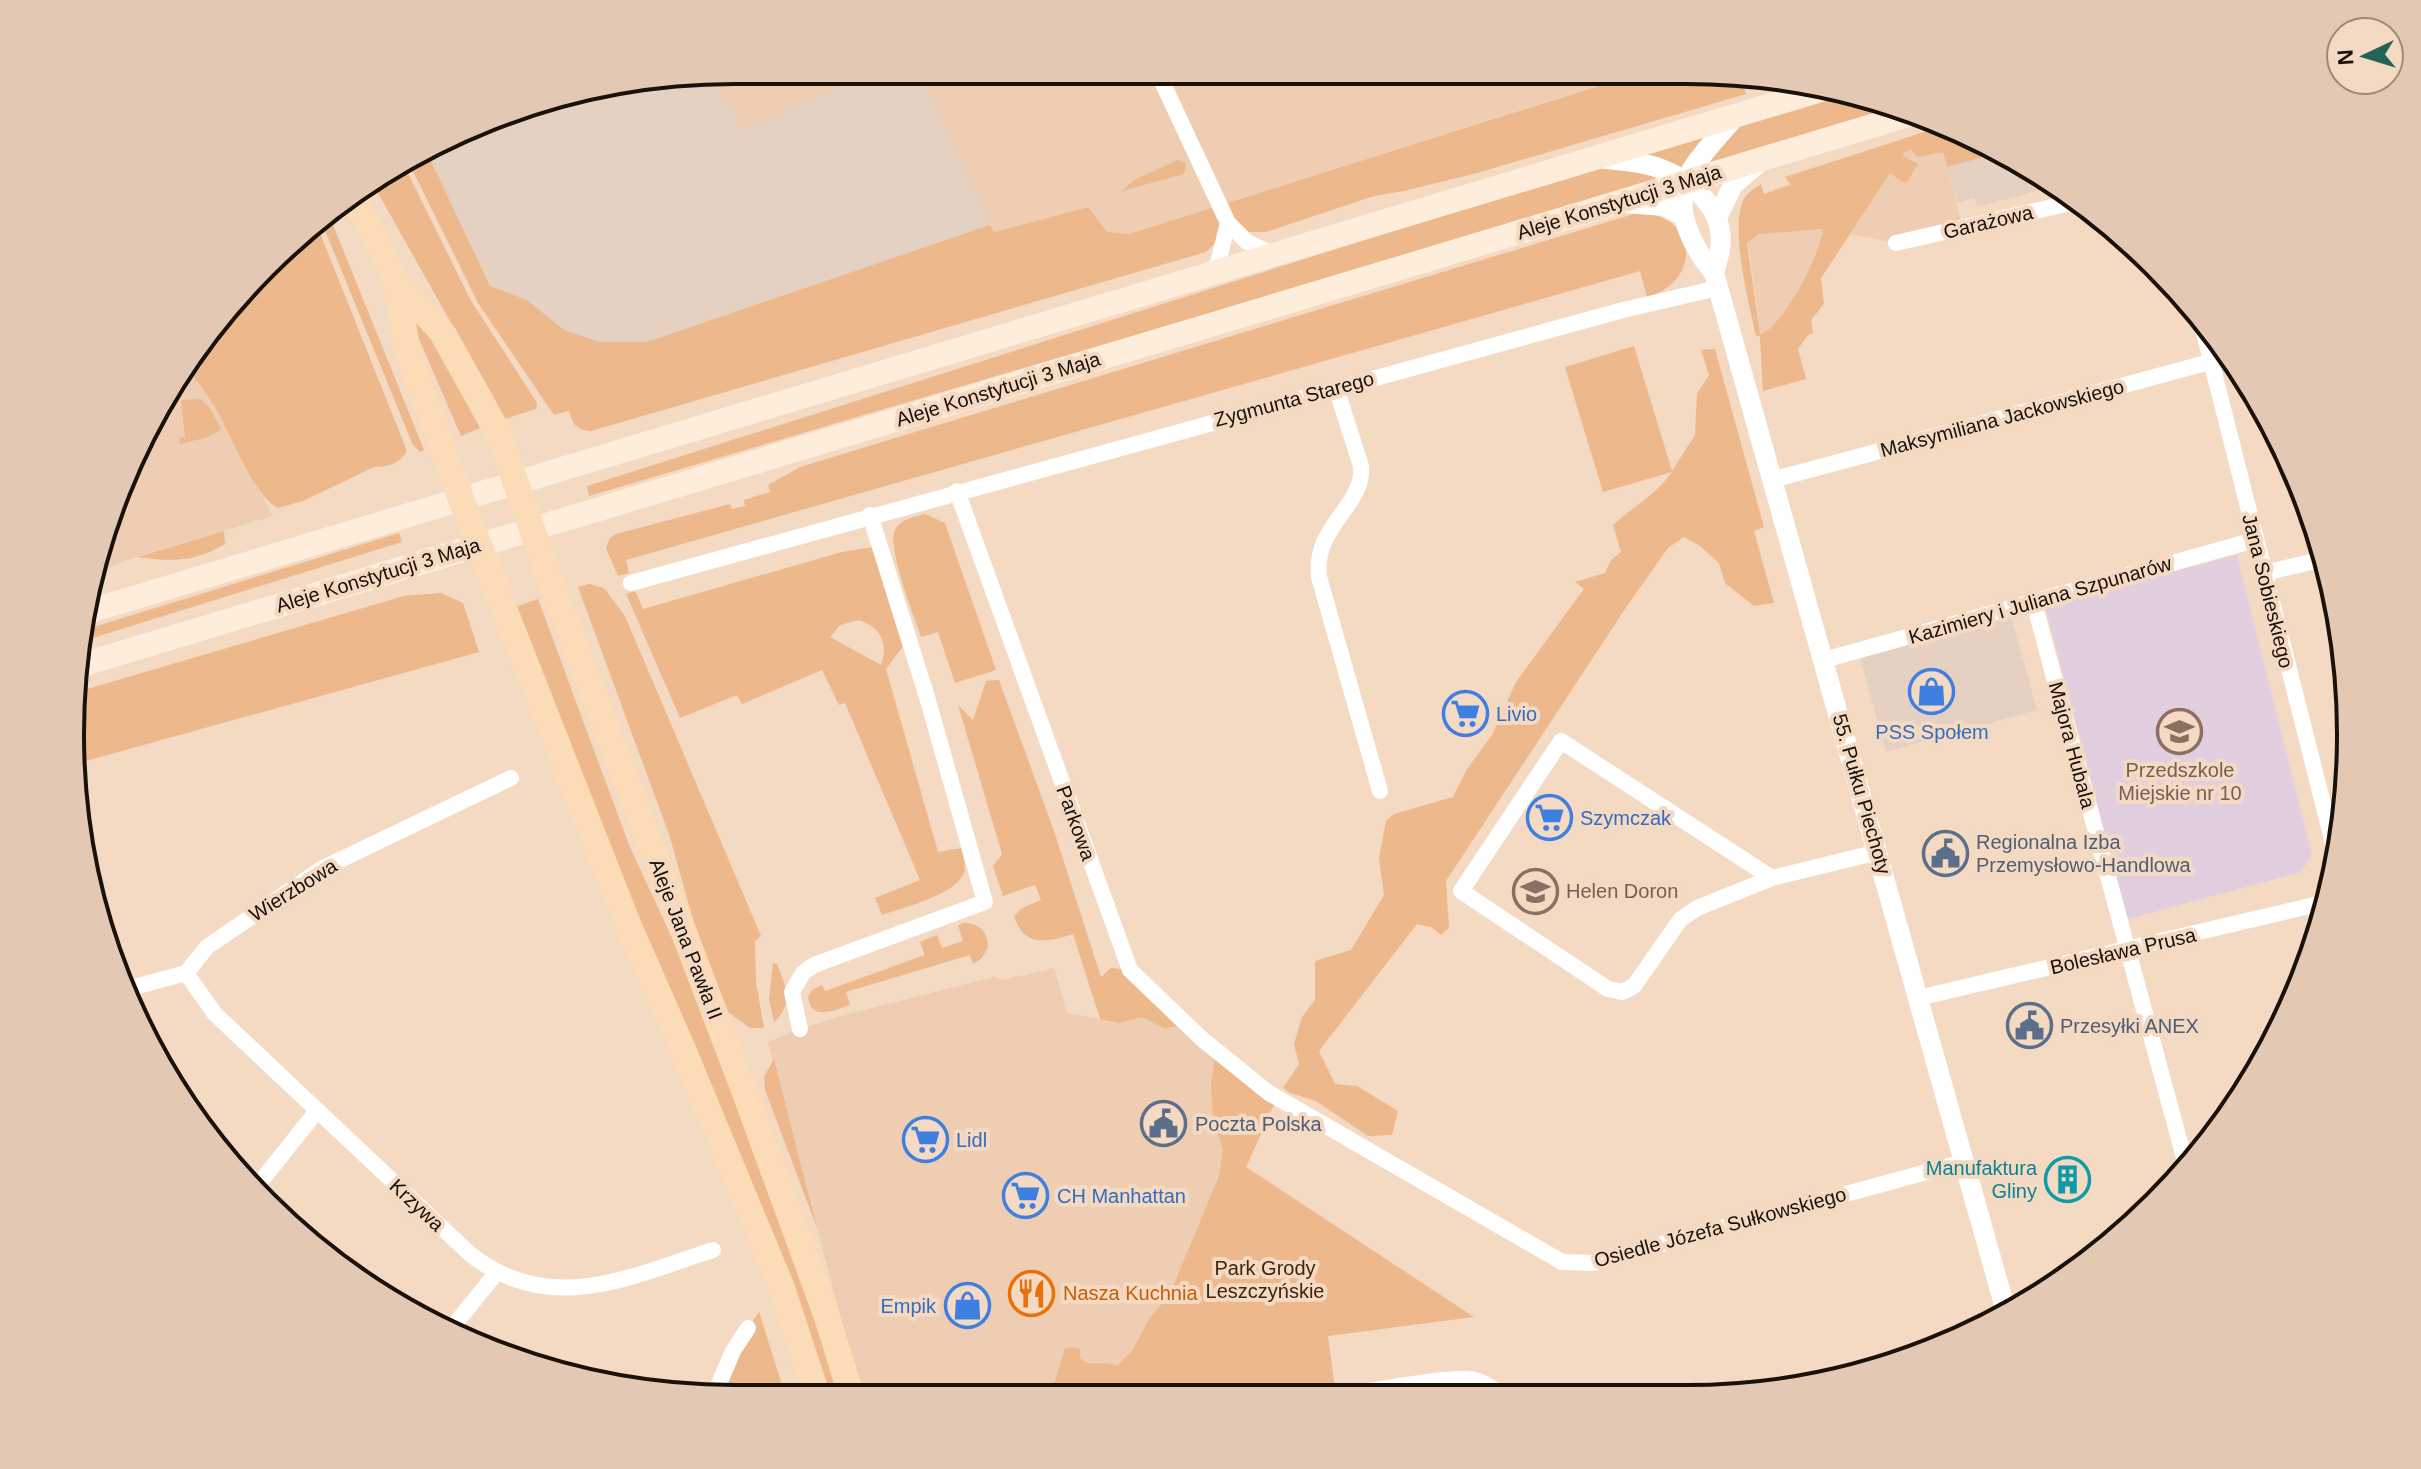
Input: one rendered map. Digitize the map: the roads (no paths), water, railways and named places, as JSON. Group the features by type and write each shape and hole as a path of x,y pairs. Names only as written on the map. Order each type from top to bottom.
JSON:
{"main road":[{"path":"96,609 1805,95"},
{"name":"Aleje Konstytucji 3 Maja","path":"88,663 1895,119"},
{"path":"358,205 396,282 408,353 461,499 628,924 782,1288 814,1385"},
{"name":"Aleje Jana Pawła II","path":"396,282 443,333 498,432 750,1107 827,1317 848,1385"}],"street":[{"path":"1163,84 1228,223 1247,242 1273,254"},
{"path":"1686,181 1736,116"},
{"path":"1591,157 1654,166 1686,181 1702,192 1717,218"},
{"name":"55. Pułku Piechoty","path":"1716,280 1721,246 1717,218 1733,185 1766,157"},
{"name":"55. Pułku Piechoty","path":"1686,181 1683,216 1699,255 1716,280 2003,1303"},
{"path":"1618,203 1664,206 1683,216"},
{"name":"Garażowa","path":"1896,243 2063,205"},
{"path":"1210,273 1218,263 1228,223"},
{"name":"Zygmunta Starego","path":"631,583 1623,310 1716,280"},
{"name":"Jana Sobieskiego","path":"2207,344 2329,830"},
{"name":"Maksymiliana Jackowskiego","path":"1772,480 2218,360"},
{"path":"1336,388 1362,478 1328,531 1319,553 1319,577 1380,791"},
{"name":"Parkowa","path":"957,491 1130,970 1202,1039 1277,1098"},
{"path":"800,1029 792,992 803,973 814,965 985,902 926,693 870,515"},
{"name":"Kazimiery i Juliana Szpunarów","path":"1824,660 2255,540"},
{"path":"2264,573 2314,561"},
{"name":"Majora Hubala","path":"2034,603 2183,1154"},
{"path":"1772,878 1561,741 1461,891 1608,989 1622,992 1634,986 1688,913 1772,878 1878,852"},
{"name":"Wierzbowa","path":"186,973 207,947 321,869 511,778"},
{"name":"Bolesława Prusa","path":"1918,998 2314,905"},
{"path":"136,987 186,973"},
{"name":"Krzywa","path":"186,973 215,1014 470,1254 497,1272 513,1279 569,1289 598,1287 713,1250"},
{"name":"Osiedle Józefa Sułkowskiego","path":"1277,1098 1562,1262 1593,1263 1963,1162"},
{"path":"262,1180 317,1111"},
{"path":"457,1322 497,1272"},
{"path":"719,1385 733,1351 748,1328"},
{"path":"1413,1385 1467,1378 1487,1385"}],"place":[{"name":"PSS Społem","path":"1932,692"},
{"name":"Livio","path":"1465,714"},
{"name":"Przedszkole Miejskie nr 10","path":"2180,731"},
{"name":"Szymczak","path":"1549,818"},
{"name":"Regionalna Izba Przemysłowo-Handlowa","path":"1945,853"},
{"name":"Helen Doron","path":"1535,891"},
{"name":"Przesyłki ANEX","path":"2029,1026"},
{"name":"Poczta Polska","path":"1164,1124"},
{"name":"Lidl","path":"925,1140"},
{"name":"Manufaktura Gliny","path":"2068,1180"},
{"name":"CH Manhattan","path":"1026,1196"},
{"name":"Nasza Kuchnia","path":"1032,1293"},
{"name":"Empik","path":"967,1306"}],"park label":[{"name":"Park Grody Leszczyńskie","path":"1265,1280"}]}
